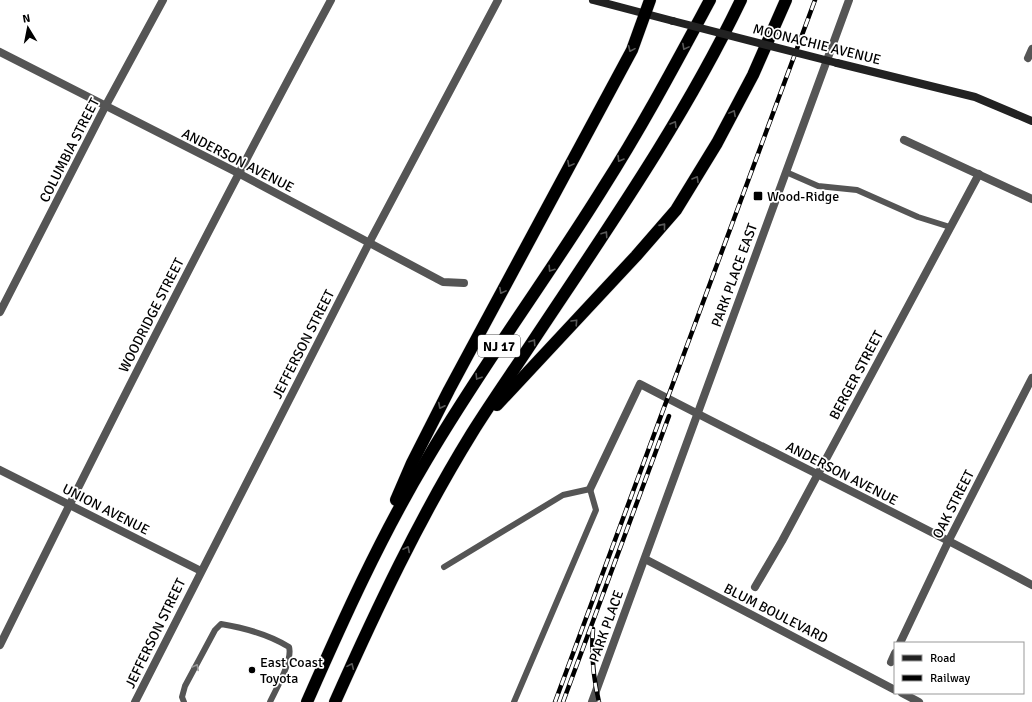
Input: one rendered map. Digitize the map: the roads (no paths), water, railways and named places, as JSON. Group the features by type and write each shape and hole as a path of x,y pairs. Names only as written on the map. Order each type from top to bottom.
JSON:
{"highway":[{"path":"357,591 412,463 449,390 632,50 650,0"},
{"name":"NJ 17","path":"307,702 357,591 426,460 488,362 604,186 657,98 710,0"},
{"name":"NJ 17","path":"335,702 418,528 472,432 611,225 653,158 683,108 741,0"},
{"path":"472,432 636,256 676,210 717,143 767,45 786,0"}],"main road":[{"name":"MOONACHIE AVENUE","path":"593,0 975,97 1032,121"}],"street":[{"name":"COLUMBIA STREET","path":"0,312 105,107 163,0"},
{"name":"WOODRIDGE STREET","path":"0,645 69,505 238,173 331,0"},
{"name":"JEFFERSON STREET","path":"135,702 369,243 498,0"},
{"name":"PARK PLACE EAST","path":"644,559 849,0"},
{"path":"1028,58 1032,49"},
{"name":"ANDERSON AVENUE","path":"0,52 105,107 238,173 443,282 464,283"},
{"path":"904,140 1032,199"},
{"name":"BERGER STREET","path":"755,587 782,541 816,475 979,174"},
{"name":"OAK STREET","path":"900,642 949,540 1032,378"},
{"name":"ANDERSON AVENUE","path":"590,488 640,384 816,475 949,540 1032,585"},
{"name":"UNION AVENUE","path":"0,470 201,570"},
{"name":"BLUM BOULEVARD","path":"644,559 894,689"},
{"name":"PARK PLACE","path":"592,702 644,559"},
{"path":"891,662 894,655"},
{"path":"910,700 919,702"}],"lane":[{"path":"786,172 818,186 857,190 918,216 950,227"},
{"path":"444,567 563,495 590,488 596,510 514,702"},
{"path":"184,702 182,697 185,686 215,630 221,624 248,629 277,640 289,647 290,651 285,670 270,702"}],"railway":[{"path":"555,702 815,0"},
{"path":"563,702 669,416"},
{"path":"593,629 593,666 599,702"}],"place":[{"name":"Wood-Ridge","path":"758,196"},
{"name":"East Coast Toyota","path":"252,670"}]}
